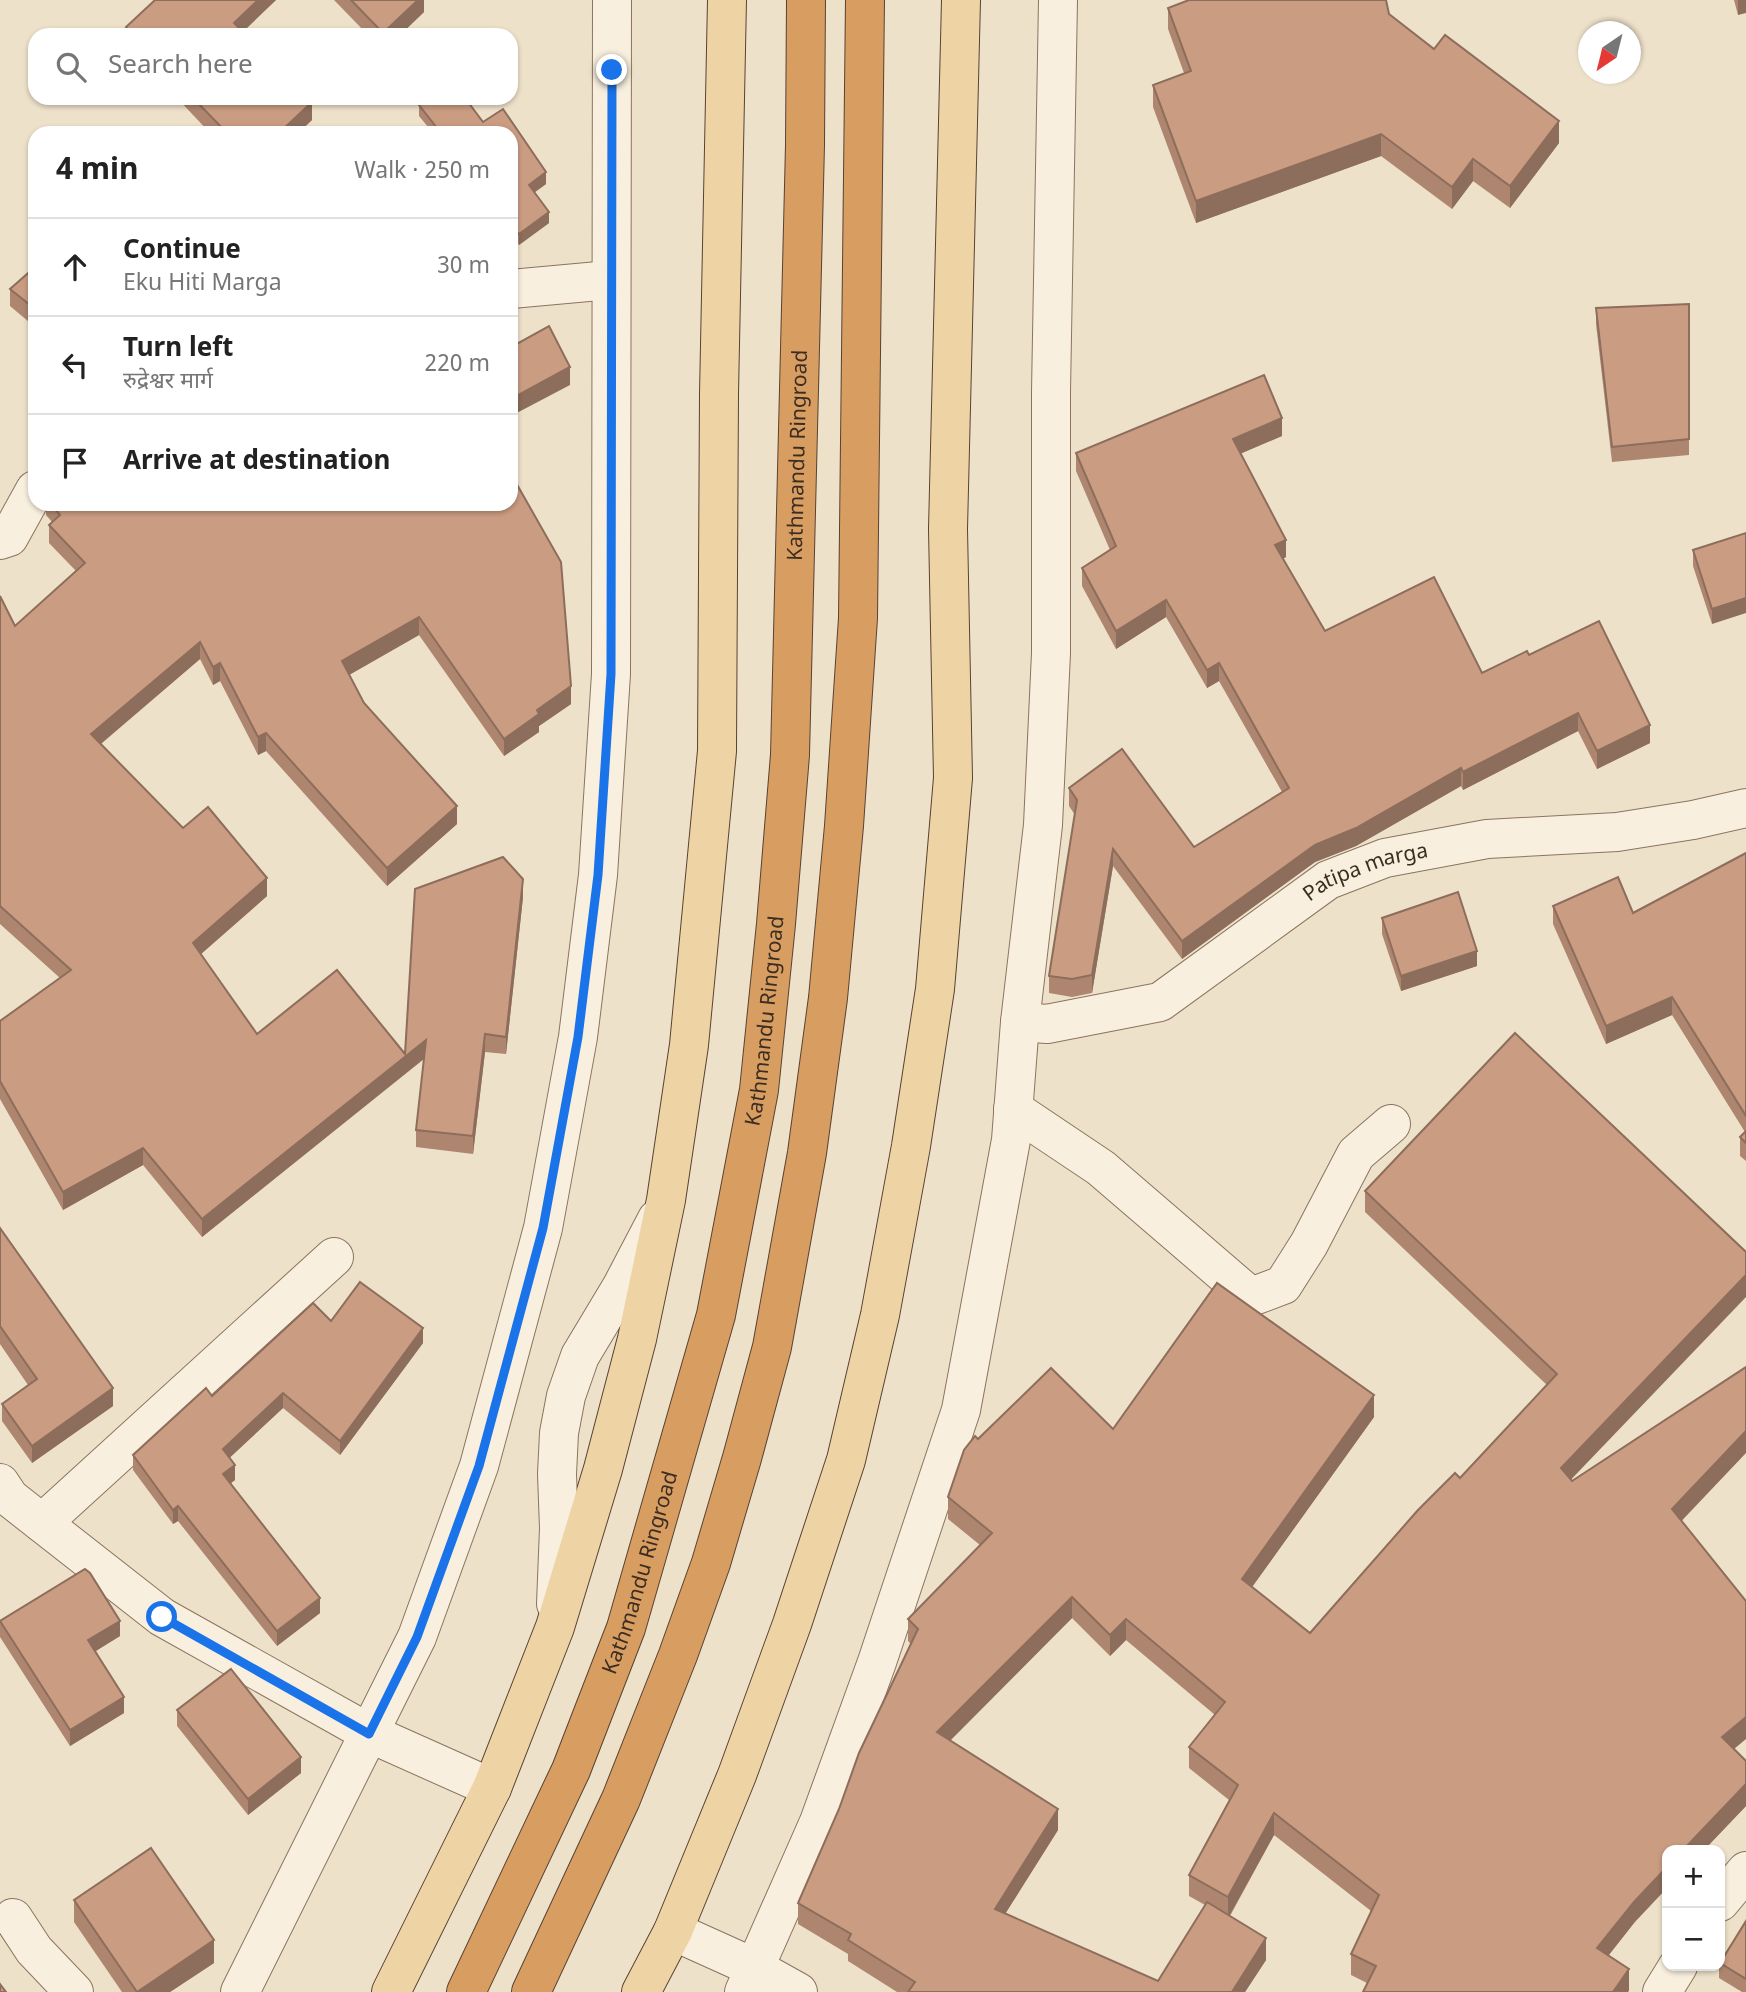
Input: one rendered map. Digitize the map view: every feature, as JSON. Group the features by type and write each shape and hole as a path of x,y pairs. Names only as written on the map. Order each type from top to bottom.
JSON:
{"highway":[{"name":"Kathmandu Ringroad","path":"466,1992 571,1770 626,1628 716,1315 759,1090 790,755 805,159 806,0"},
{"path":"531,1992 621,1799 711,1563 772,1347 807,1153 828,998 844,827 858,618 865,0"}],"main road":[{"path":"391,1992 492,1787 555,1627 603,1469 638,1339 666,1200 689,1045 717,751 719,381 727,0"},
{"path":"641,1992 673,1931 737,1775 792,1624 846,1460 880,1315 919,1094 935,989 953,778 948,529 961,0"}],"street":[{"path":"240,1992 417,1637 479,1466 543,1228 578,1037 598,875 611,674 612,0"},
{"path":"750,1980 823,1810 877,1662 961,1410 1011,1140 1020,1022 1043,825 1051,653 1051,392 1058,0"},
{"path":"518,288 610,280"},
{"path":"0,540 9,537 28,503"},
{"name":"Patipa marga","path":"1020,1022 1047,1024 1160,1002 1328,880 1385,858 1487,839 1617,832 1693,820 1746,808"},
{"path":"1013,1110 1101,1168 1251,1297 1283,1286 1356,1154 1391,1124"},
{"path":"555,1627 559,1528 557,1474 559,1433 566,1396 580,1356 622,1286 666,1200"},
{"path":"42,1523 334,1257"},
{"path":"3,1492 162,1617 369,1734 492,1787"},
{"path":"1725,1896 1746,1871"},
{"path":"13,1918 34,1950 74,1992"},
{"path":"673,1931 750,1980 799,1992"},
{"path":"1662,1992 1675,1971"}],"building":[{"path":"155,0 258,0 234,23 239,28 126,27"},
{"path":"351,0 418,0 388,28 378,28"},
{"path":"1189,0 1386,0 1389,14 1434,49 1445,35 1559,121 1510,186 1473,159 1452,187 1381,134 1196,201 1153,85 1191,71 1168,8"},
{"path":"200,105 309,105 286,126 220,126"},
{"path":"419,105 470,105 483,122 503,109 515,126 436,126"},
{"path":"518,131 546,172 529,185 549,212 519,234"},
{"path":"28,273 28,303 10,289"},
{"path":"1689,304 1689,439 1612,447 1596,308"},
{"path":"549,326 570,367 518,395 518,343"},
{"path":"1264,375 1282,418 1233,439 1286,540 1275,545 1325,631 1434,577 1482,673 1527,651 1529,655 1599,621 1650,725 1597,751 1578,713 1463,772 1461,768 1356,828 1315,845 1182,941 1113,849 1092,975 1072,979 1049,976 1077,800 1069,788 1122,749 1194,847 1289,788 1219,663 1207,670 1166,600 1116,631 1082,568 1116,546 1076,453"},
{"path":"518,486 561,562 571,686 537,710 539,714 504,739 419,617 342,661 364,703 457,806 387,868 266,733 258,737 220,663 213,667 200,642 91,734 183,828 208,807 267,878 193,943 257,1034 337,970 405,1054 415,889 503,857 523,879 506,1037 485,1034 473,1136 416,1130 426,1040 202,1219 143,1148 63,1192 0,1081 0,1021 71,970 0,906 0,596 15,626 85,563 49,525 60,515 57,511 518,511"},
{"path":"1746,533 1746,598 1712,609 1693,550"},
{"path":"1746,853 1746,1116 1672,997 1606,1026 1553,906 1618,877 1633,913"},
{"path":"1458,892 1477,951 1401,976 1382,918"},
{"path":"1515,1033 1746,1252 1746,1275 1561,1468 1572,1481 1746,1367 1746,1431 1672,1509 1746,1601 1746,1717 1722,1737 1746,1761 1746,1784 1688,1845 1662,1845 1662,1872 1597,1948 1629,1969 1613,1992 1363,1992 1376,1966 1351,1954 1379,1895 1274,1813 1228,1897 1189,1875 1238,1785 1189,1747 1225,1702 1126,1619 1110,1635 1072,1597 937,1732 1058,1809 995,1909 1158,1981 1207,1902 1266,1938 1232,1992 908,1992 915,1982 848,1940 851,1934 798,1903 839,1809 859,1753 918,1629 908,1619 992,1533 948,1497 964,1450 975,1436 978,1439 1051,1368 1113,1429 1217,1283 1374,1395 1242,1579 1310,1633 1418,1510 1455,1473 1460,1478 1557,1374 1365,1191"},
{"path":"1746,1131 1746,1143 1740,1137"},
{"path":"0,1228 113,1388 32,1446 2,1404 37,1379 0,1326"},
{"path":"360,1282 423,1328 340,1441 283,1393 223,1449 235,1465 223,1474 320,1598 277,1631 178,1506 173,1510 133,1455 206,1388 212,1396 313,1303 331,1321"},
{"path":"85,1569 120,1621 88,1640 124,1697 70,1730 0,1621"},
{"path":"231,1669 301,1757 248,1799 177,1710"},
{"path":"151,1848 214,1940 137,1992 74,1900"},
{"path":"1746,1921 1746,1979 1725,1966 1725,1955"}],"route":[{"path":"162,1617 369,1734 417,1637 479,1466 543,1228 578,1037 598,875 611,674 612,70"}]}
